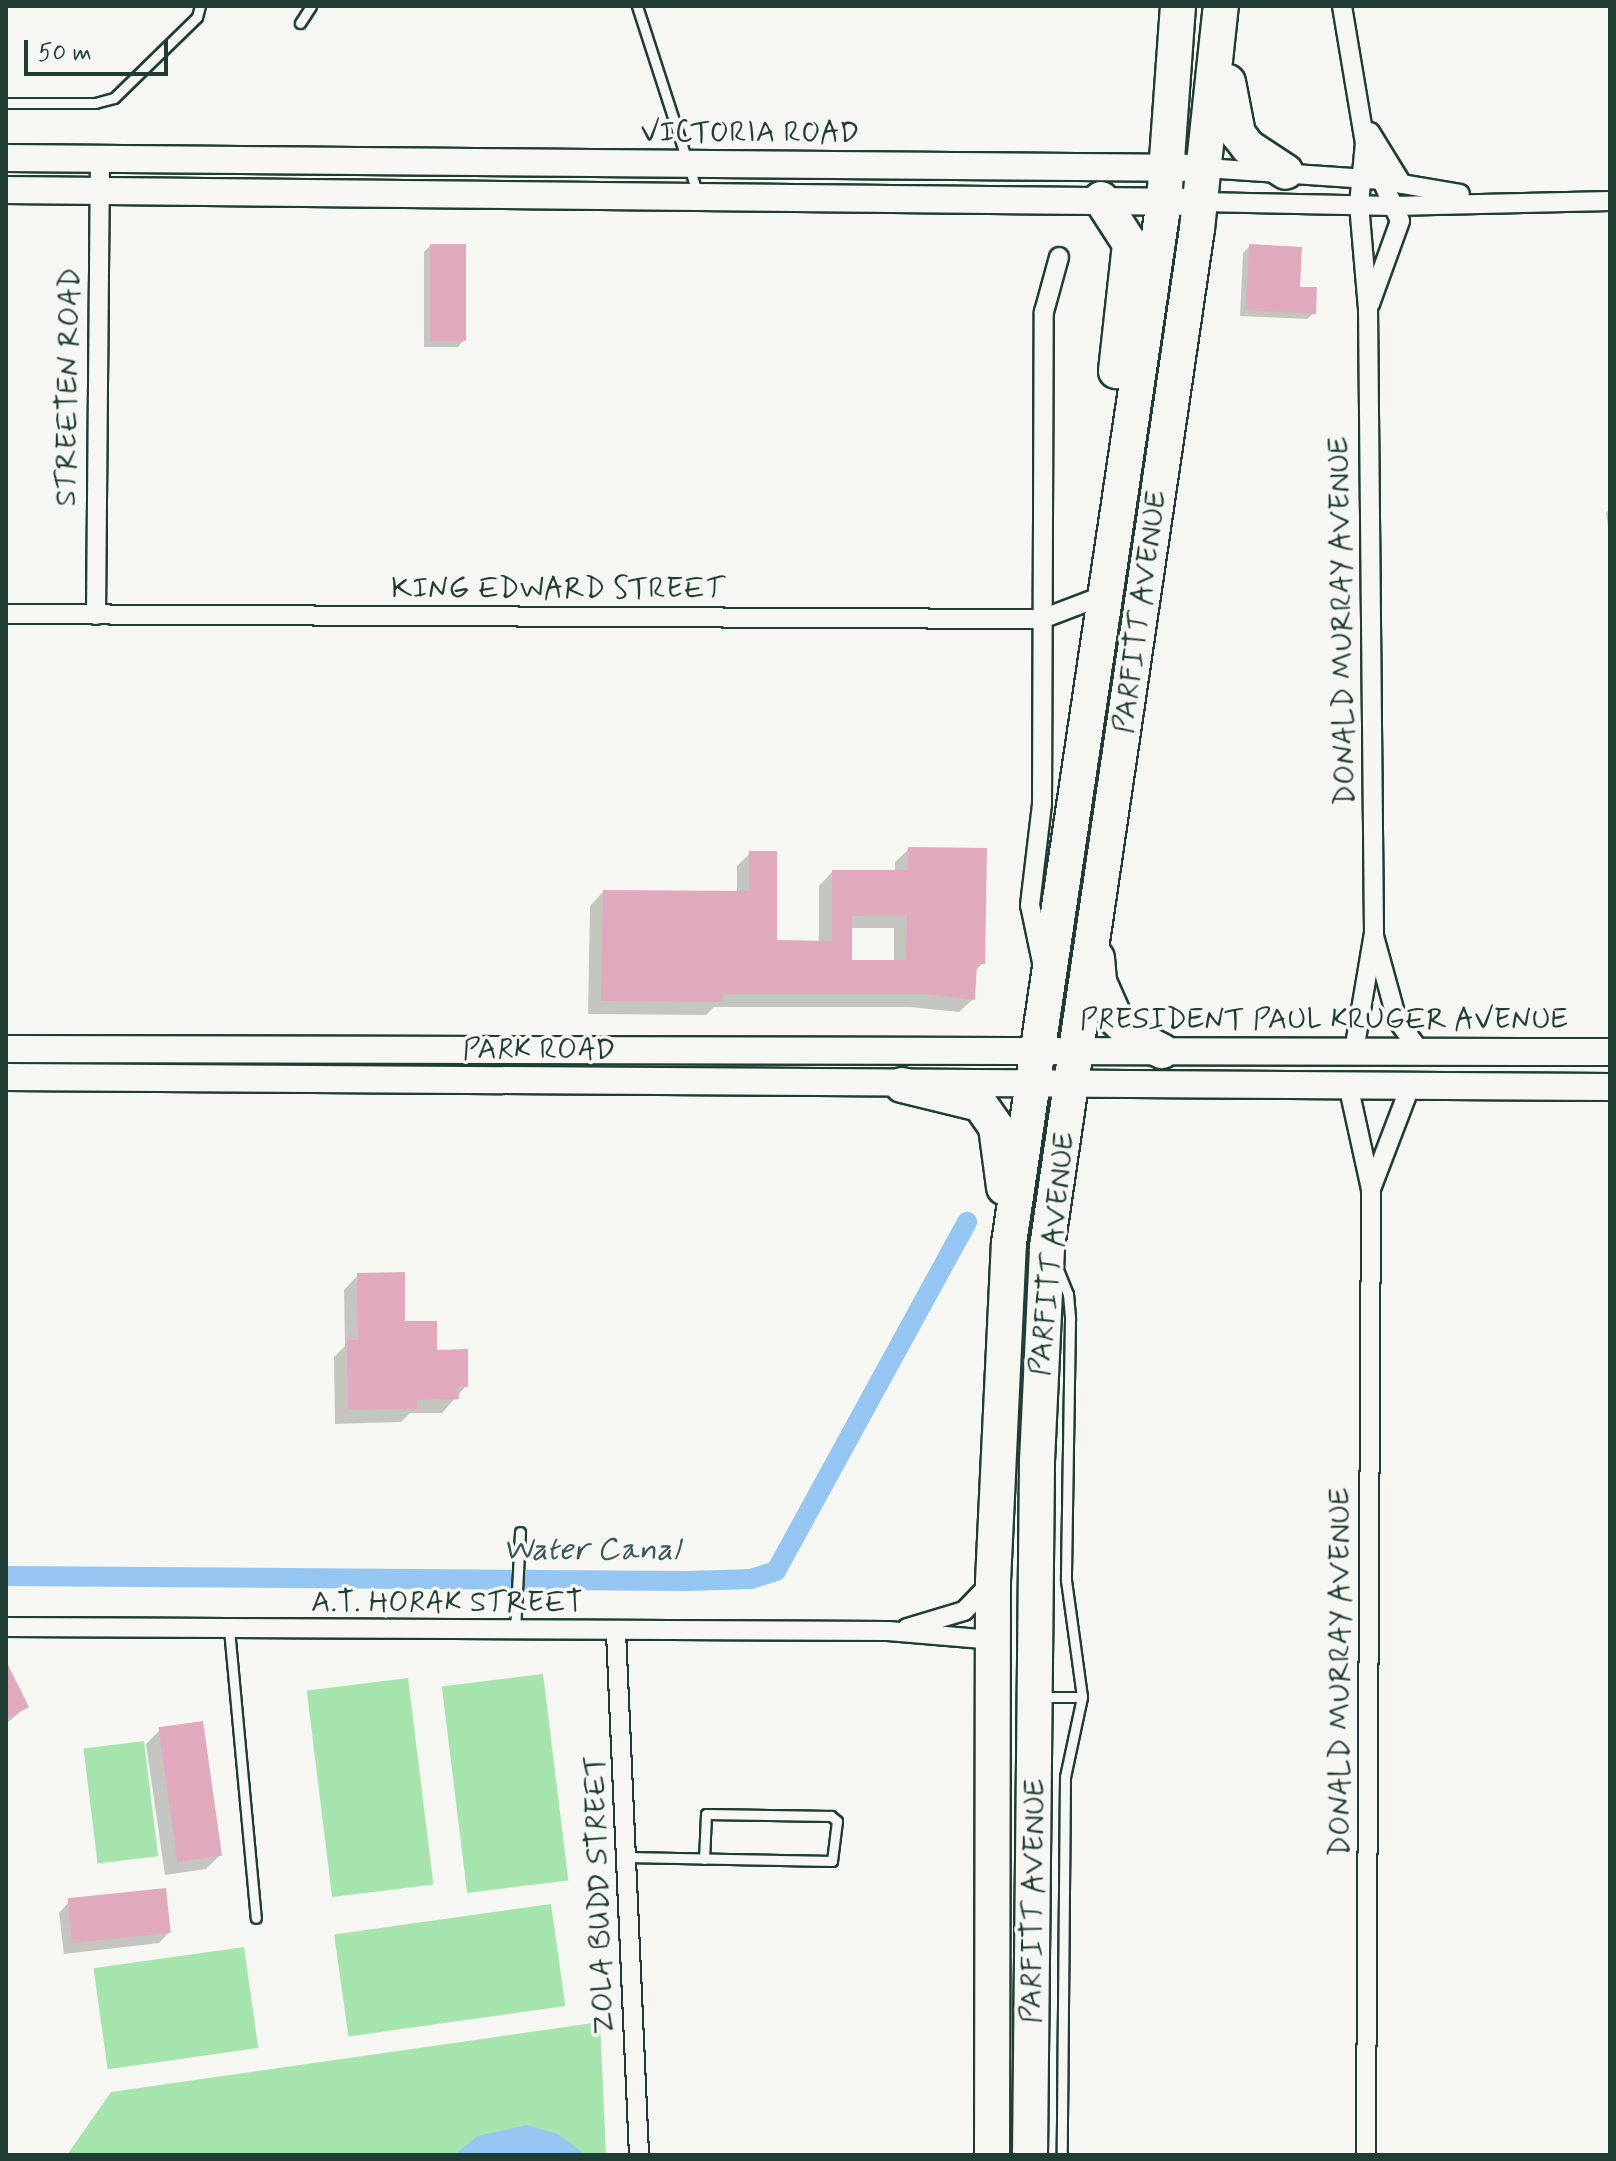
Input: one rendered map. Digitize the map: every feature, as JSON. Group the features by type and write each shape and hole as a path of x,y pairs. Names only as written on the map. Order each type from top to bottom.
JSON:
{"highway":[{"name":"PARFITT AVENUE","path":"992,2155 993,1581 1009,1243 1166,186 1178,6"},
{"path":"1201,202 1221,10"},
{"path":"1221,10 1238,134 1248,147 1286,172"},
{"path":"1101,199 1130,244 1103,474 1103,506 1115,532"},
{"name":"PARFITT AVENUE","path":"1030,2155 1039,1391 1047,1247 1201,202"},
{"path":"1094,930 1099,982 1115,1018 1136,1038 1162,1051"},
{"path":"902,1085 964,1097 991,1116 1000,1143 1009,1243"},
{"path":"992,1640 1017,1604 1021,1433 1039,1391"},
{"path":"991,1874 1011,1828 1013,1728 1021,1711 1036,1697"}],"street":[{"name":"DONALD MURRAY AVENUE","path":"1342,6 1365,143 1400,221 1398,235 1368,309"},
{"path":"1361,115 1402,184"},
{"name":"DONALD MURRAY AVENUE","path":"1354,1051 1374,933 1368,309 1359,204 1365,143"},
{"name":"VICTORIA ROAD","path":"6,158 849,166 1166,186 1201,202 1393,206 1490,200 1610,201"},
{"name":"STREETEN ROAD","path":"96,615 100,159"},
{"path":"293,161 299,192"},
{"path":"471,194 472,163"},
{"path":"849,166 857,197"},
{"name":"VICTORIA ROAD","path":"6,190 1101,199 1166,186 1205,168 1379,180 1490,200"},
{"name":"PARFITT AVENUE","path":"1048,981 1034,942 1030,905 1042,804 1044,312 1059,257"},
{"name":"KING EDWARD STREET","path":"6,614 1042,619 1105,595"},
{"name":"DONALD MURRAY AVENUE","path":"1374,933 1397,1020 1423,1055"},
{"name":"PARK ROAD","path":"6,1049 1037,1053"},
{"name":"PRESIDENT PAUL KRUGER AVENUE","path":"1037,1053 1354,1051 1423,1055 1610,1052"},
{"name":"PARK ROAD","path":"6,1077 1071,1086"},
{"path":"1071,1086 1349,1089 1610,1087"},
{"name":"DONALD MURRAY AVENUE","path":"1371,1189 1410,1087"},
{"name":"DONALD MURRAY AVENUE","path":"1349,1089 1371,1189 1366,2155"},
{"name":"A.T. HORAK STREET","path":"888,1631 964,1611 993,1581"},
{"name":"A.T. HORAK STREET","path":"6,1627 229,1629 515,1626 616,1632 888,1631 992,1640"},
{"name":"ZOLA BUDD STREET","path":"616,1632 639,2155"}],"lane":[{"path":"6,103 95,103 114,98 187,28 200,6"},
{"path":"300,23 311,6"},
{"path":"637,6 651,63 692,164 698,195"},
{"path":"1047,1247 1068,1294 1070,1319 1066,1580 1082,1697 1065,1777 1062,2155"},
{"path":"515,1626 520,1535"},
{"path":"229,1629 256,1918"},
{"path":"1036,1697 1082,1697"},
{"path":"626,1857 704,1859 832,1861 837,1821 831,1816 706,1814 704,1859"}],"green space":[{"path":"543,1674 568,1880 467,1893 442,1686"},
{"path":"408,1678 433,1884 332,1897 307,1690"},
{"path":"144,1741 158,1856 98,1864 83,1748"},
{"path":"551,1904 565,2006 348,2036 334,1934"},
{"path":"244,1947 258,2048 108,2069 93,1968"},
{"path":"600,2022 606,2155 67,2155 111,2092"}],"water":[{"path":"526,2125 558,2134 586,2155 454,2155 478,2136"}],"building":[{"path":"430,244 466,244 466,341 430,341"},
{"path":"1249,244 1302,247 1300,287 1317,287 1316,314 1246,310"},
{"path":"908,847 987,848 985,964 977,964 975,1000 925,994 722,994 722,1002 601,1001 603,890 749,891 749,851 777,851 777,940 832,941 832,870 908,870","holes":["907,915 906,960 852,960 852,916"]},
{"path":"405,1272 405,1321 437,1321 437,1350 468,1349 468,1387 458,1387 459,1399 417,1400 417,1409 348,1410 347,1340 358,1340 357,1273"},
{"path":"6,1661 29,1707 6,1719"},
{"path":"203,1721 222,1856 177,1862 158,1727"},
{"path":"166,1888 171,1933 72,1943 68,1898"}],"waterway":[{"name":"Water Canal","path":"6,1576 688,1581 751,1579 776,1571 967,1222"}]}
